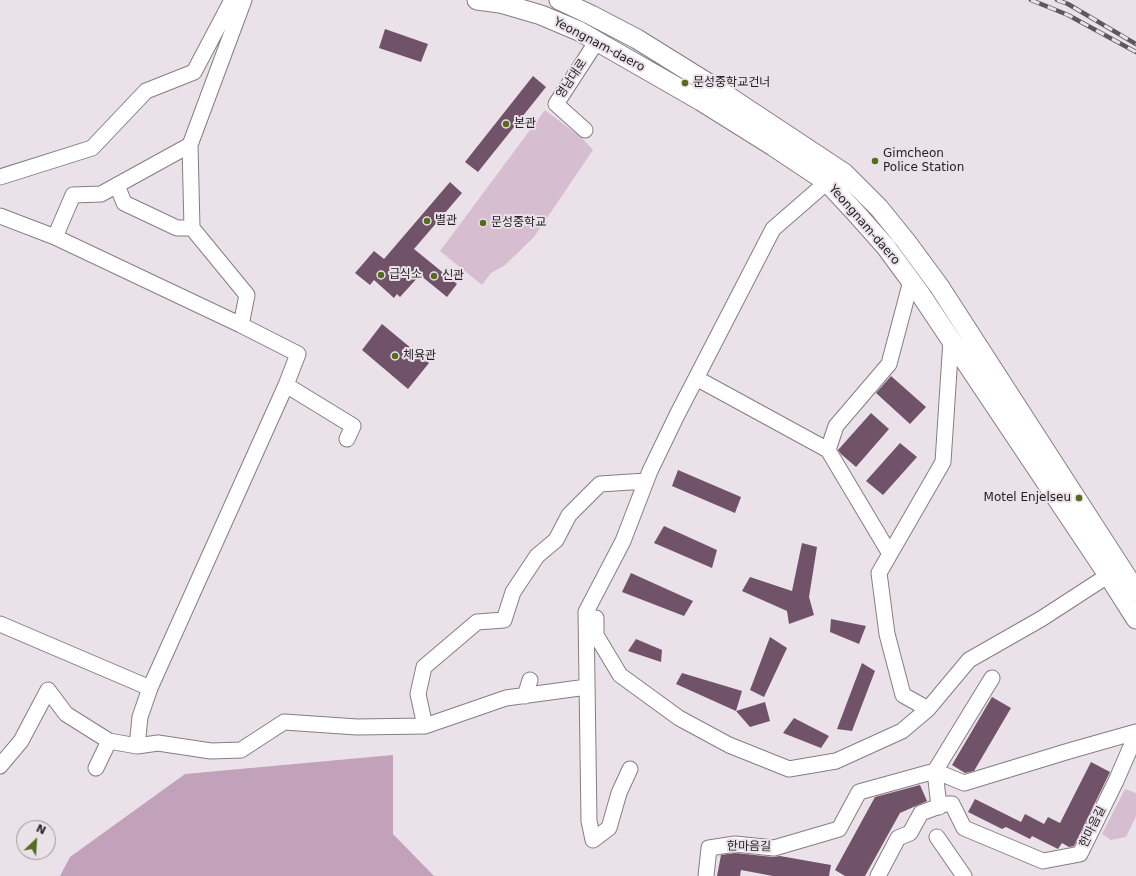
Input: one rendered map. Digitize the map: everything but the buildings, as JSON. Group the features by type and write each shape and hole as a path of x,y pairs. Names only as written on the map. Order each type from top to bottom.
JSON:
{"main road":[{"name":"Yeongnam-daero","path":"477,0 500,3 541,15 579,31 701,101 827,182 886,247 1114,571 1136,591"},
{"name":"Yeongnam-daero","path":"559,0 591,14 637,39 711,85 844,173 879,208 939,286 1114,571 1136,619"}],"street":[{"path":"0,177 92,148 146,91 194,72 232,0"},
{"path":"241,325 247,295 192,228 190,145 244,0"},
{"name":"영남대로","path":"585,130 556,104 597,42"},
{"path":"55,237 72,195 101,194 190,145"},
{"path":"630,769 619,793 609,828 593,840 589,820 586,612 623,540 646,481 696,378 773,229 827,182"},
{"path":"117,185 124,203 177,228 192,228"},
{"path":"0,216 55,237 241,325 298,354 286,385 148,694 140,717 137,746"},
{"path":"828,450 836,426 889,364 911,281"},
{"path":"928,710 903,696 887,634 879,573 943,462 951,340"},
{"path":"696,378 828,450 890,554"},
{"path":"286,385 353,426 347,439"},
{"path":"425,726 418,694 424,667 476,622 504,620 513,592 537,556 556,540 569,515 600,484 646,481"},
{"path":"596,593 596,635 620,674 679,718 729,745 789,769 836,761 902,731 928,710 969,660 1041,619 1114,571"},
{"path":"0,624 148,694"},
{"path":"939,807 935,771 992,678"},
{"path":"525,696 530,680"},
{"path":"0,766 21,741 48,690 66,714 109,741 137,746 158,743 211,751 241,750 281,718 357,726 425,726 506,698 587,687"},
{"path":"409,718 425,726"},
{"path":"935,771 964,783 1136,732"},
{"name":"한마음길","path":"878,876 898,838 910,833 921,813 945,804 952,804 964,828 1043,861 1080,854 1116,781 1132,744 1136,739"},
{"path":"96,768 109,741"},
{"name":"한마음길","path":"706,876 709,848 735,844 774,848 839,829 859,792 935,771"},
{"path":"937,837 964,876"}],"shaded area":[{"path":"545,110 582,138 593,150 534,237 504,266 491,273 482,285 440,251"},
{"path":"393,755 393,834 434,876 60,876 70,857 185,774"},
{"path":"1125,789 1136,793 1136,816 1126,837 1111,840 1102,834"}],"railway":[{"path":"1031,0 1068,15 1136,52"},
{"path":"1057,0 1068,4 1136,44"}],"place":[{"name":"문성중학교건너","path":"685,83"},
{"name":"본관","path":"506,124"},
{"name":"Gimcheon Police Station","path":"875,161"},
{"name":"별관","path":"427,221"},
{"name":"문성중학교","path":"483,223"},
{"name":"급식소","path":"381,275"},
{"name":"신관","path":"434,276"},
{"name":"체육관","path":"395,356"},
{"name":"Motel Enjelseu","path":"1079,498"}]}
